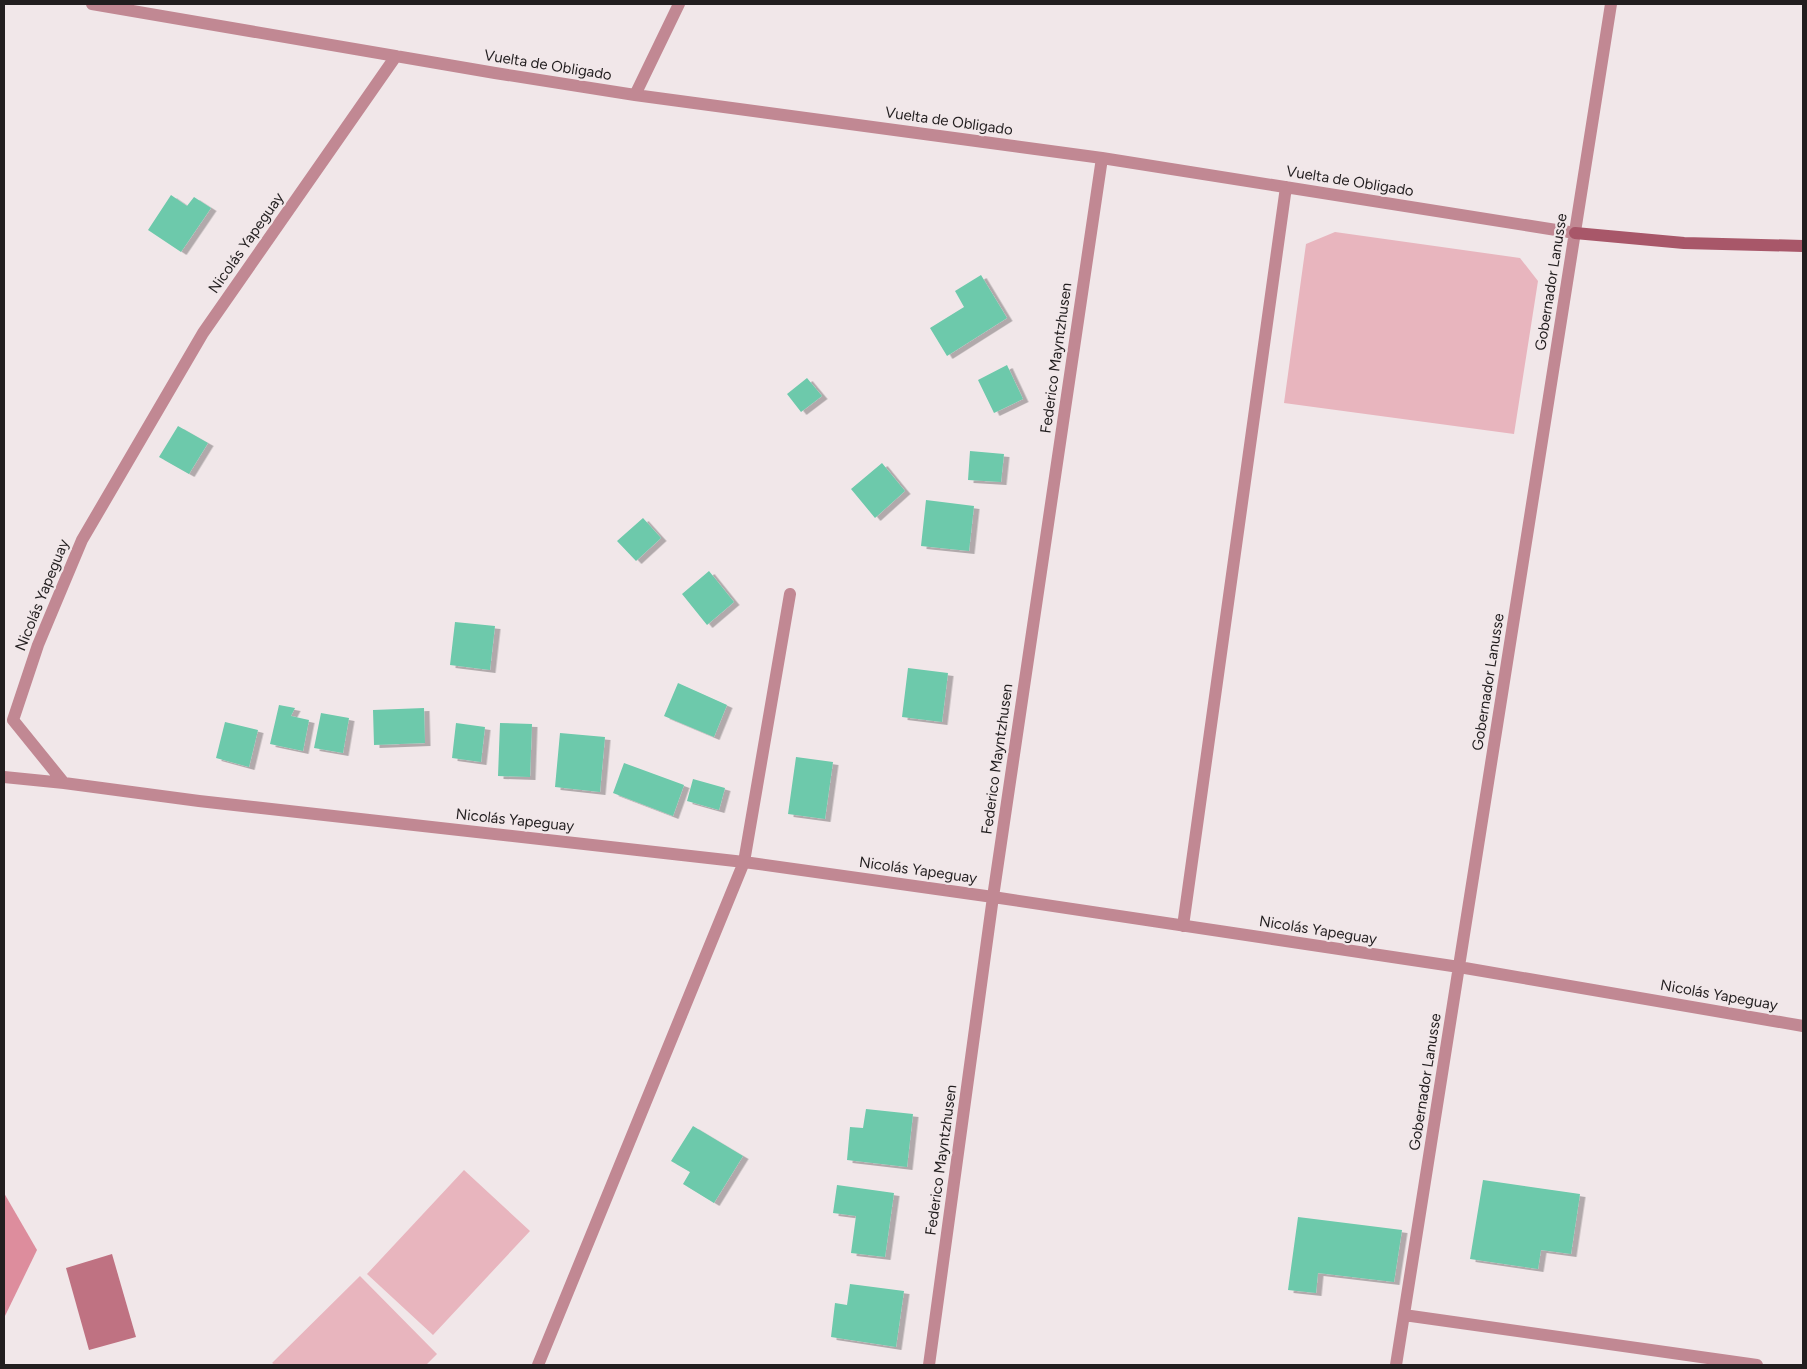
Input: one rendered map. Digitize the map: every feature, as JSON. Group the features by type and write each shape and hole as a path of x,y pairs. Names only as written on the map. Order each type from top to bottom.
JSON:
{"main road":[{"name":"Vuelta de Obligado","path":"1575,233 1684,243 1803,246"}],"street":[{"name":"Vuelta de Obligado","path":"92,4 634,95 1102,158 1575,233"},
{"path":"634,95 679,4"},
{"name":"Gobernador Lanusse","path":"1396,1365 1611,4"},
{"name":"Nicolás Yapeguay","path":"396,56 203,333 82,540 38,644 13,720 64,783 199,801 744,862 993,897 1459,967 1803,1026"},
{"name":"Federico Mayntzhusen","path":"930,1365 993,897 1102,158"},
{"path":"1183,926 1286,187"},
{"path":"538,1365 744,862 790,594"},
{"path":"4,777 64,783"},
{"path":"1404,1315 1757,1365"}],"shaded area":[{"path":"1335,232 1520,258 1538,281 1514,434 1284,403 1306,244"},
{"path":"464,1170 530,1231 433,1335 367,1274"},
{"path":"4,1193 37,1250 4,1318"},
{"path":"112,1254 136,1337 89,1350 66,1268"},
{"path":"360,1276 437,1354 426,1365 275,1365 272,1363"}],"building":[{"path":"171,195 187,206 194,197 211,208 181,252 148,230"},
{"path":"981,275 1007,318 947,356 930,328 964,307 955,291"},
{"path":"1007,365 1023,399 994,413 978,380"},
{"path":"807,378 822,396 801,412 787,394"},
{"path":"178,426 208,443 189,474 159,457"},
{"path":"970,451 1004,454 1001,482 968,480"},
{"path":"882,463 905,491 875,518 851,489"},
{"path":"926,500 974,506 969,551 921,546"},
{"path":"643,518 661,538 636,561 617,541"},
{"path":"709,571 734,602 707,625 682,594"},
{"path":"455,622 495,626 490,670 450,665"},
{"path":"908,668 948,673 942,722 902,717"},
{"path":"678,683 727,705 714,737 664,716"},
{"path":"279,705 295,708 291,716 309,720 303,751 270,744"},
{"path":"424,708 425,743 374,745 373,710"},
{"path":"321,713 349,718 343,753 314,748"},
{"path":"225,722 258,730 249,767 216,758"},
{"path":"456,723 485,727 481,762 452,758"},
{"path":"500,723 532,724 530,777 498,776"},
{"path":"560,733 605,737 600,792 555,787"},
{"path":"796,757 833,762 825,819 788,814"},
{"path":"624,763 684,785 673,816 613,793"},
{"path":"693,779 725,788 719,810 687,801"},
{"path":"866,1109 913,1114 907,1167 847,1160 850,1127 863,1128"},
{"path":"693,1126 743,1156 714,1203 683,1184 690,1172 671,1161"},
{"path":"1483,1180 1580,1194 1571,1254 1541,1250 1538,1269 1470,1259"},
{"path":"837,1185 894,1193 885,1257 851,1253 856,1216 833,1213"},
{"path":"1298,1217 1402,1230 1394,1282 1318,1273 1316,1293 1288,1290"},
{"path":"850,1284 904,1291 896,1347 831,1337 835,1303 847,1305"}]}
